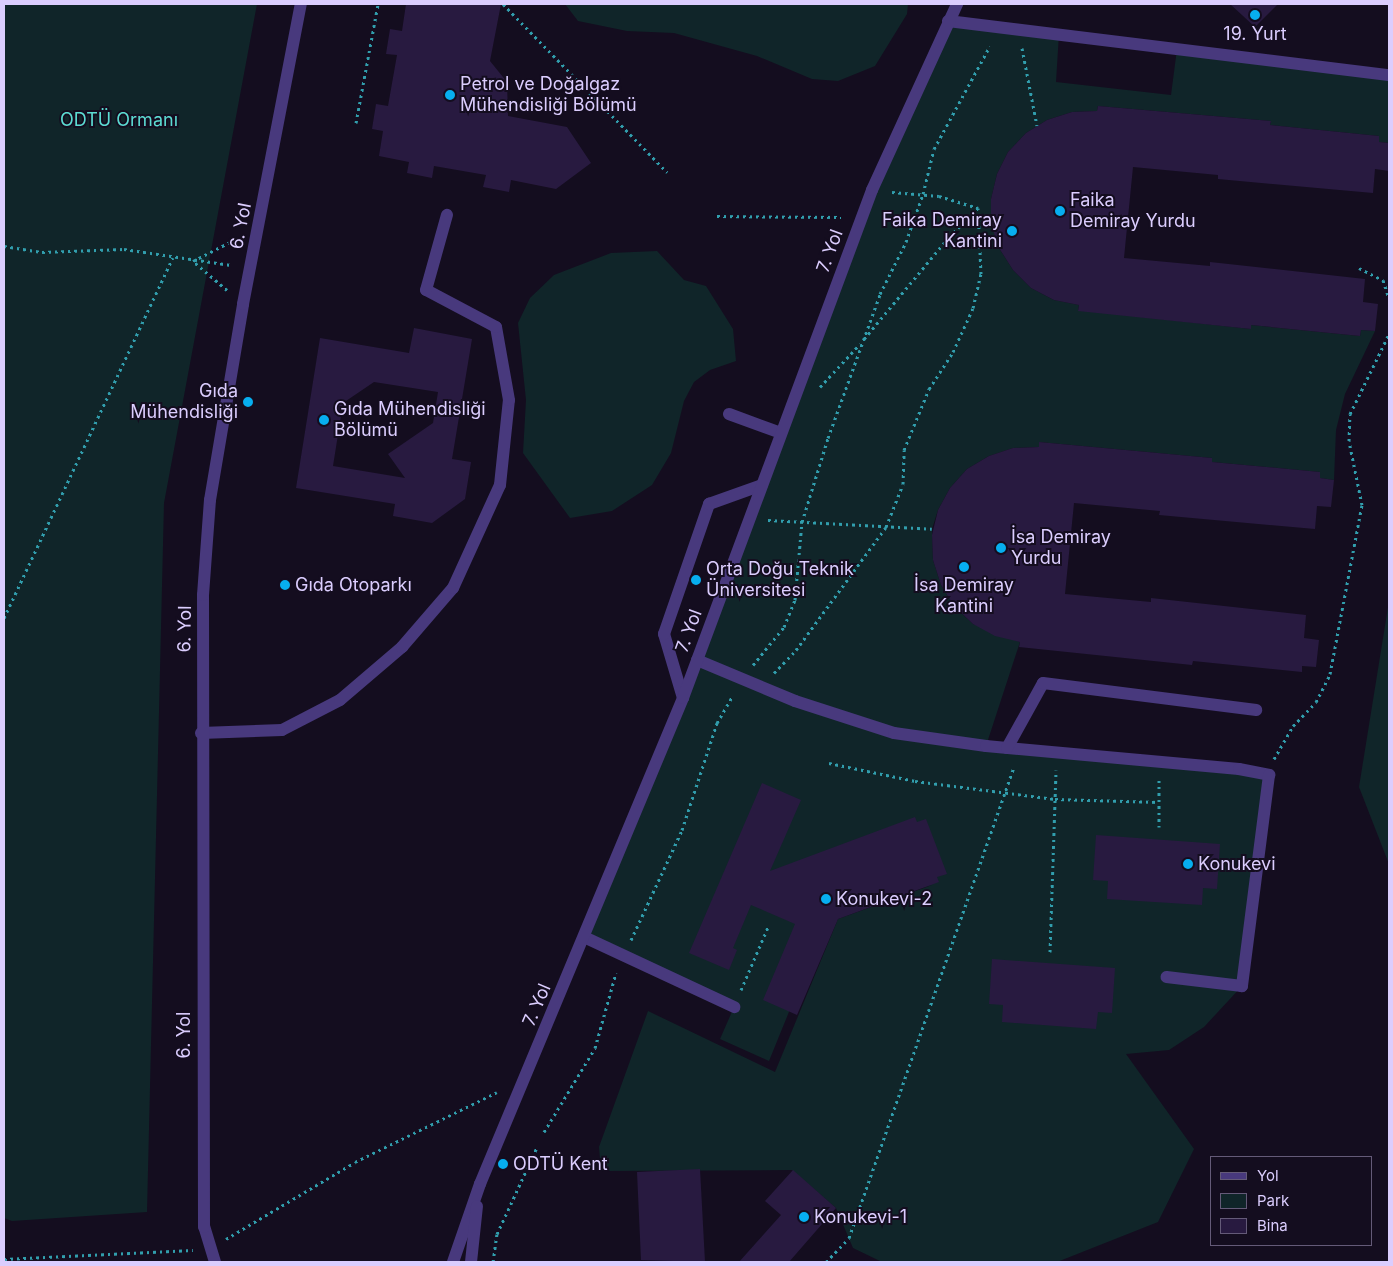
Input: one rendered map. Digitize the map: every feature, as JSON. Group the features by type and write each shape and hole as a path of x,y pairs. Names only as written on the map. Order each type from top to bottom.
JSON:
{"street":[{"name":"6. Yol","path":"215,1262 204,1227 201,733 203,595 210,500 243,304 301,4"},
{"name":"7. Yol","path":"453,1262 480,1184 683,698 872,190 948,20 957,4"},
{"path":"948,20 1389,75"},
{"path":"201,733 282,730 340,700 402,646 453,588 500,484 509,400 496,327 426,290 447,216"},
{"path":"728,414 781,433"},
{"path":"683,698 664,634 709,504 762,485"},
{"path":"697,660 762,686 894,733 1006,748 1159,762 1269,775 1242,986 1167,978"},
{"path":"1006,748 1043,683 1256,710"},
{"path":"584,937 734,1007"},
{"name":"7. Yol","path":"472,1262 480,1184"}],"path":[{"path":"356,123 378,4"},
{"path":"503,4 667,172"},
{"path":"544,1132 595,1048 624,955 682,830 718,723 742,678 784,627 795,600 802,522 862,342 923,194 934,149 989,49 996,26"},
{"path":"1018,29 1037,126"},
{"path":"872,190 923,194 978,208"},
{"path":"816,390 862,342 948,237 978,208"},
{"path":"762,686 796,650 886,527 903,484 904,450 929,389 953,352 973,308 982,274 978,208"},
{"path":"717,216 861,218"},
{"path":"193,261 259,228"},
{"path":"4,246 42,252 124,249 193,261 251,266"},
{"path":"4,618 173,258"},
{"path":"193,261 243,304"},
{"path":"1359,268 1383,280 1389,298"},
{"path":"1269,775 1276,754 1293,726 1316,702 1330,674 1362,505 1349,441 1350,414 1389,334"},
{"path":"750,519 932,529"},
{"path":"826,1262 849,1238 1020,749"},
{"path":"1050,952 1056,753"},
{"path":"1159,762 1159,827"},
{"path":"829,763 915,781 1055,799 1159,802"},
{"path":"734,1007 768,927"},
{"path":"4,1259 210,1249 355,1162 525,1079"},
{"path":"493,1262 497,1234 537,1147"}],"green space":[{"name":"ODTÜ Ormanı","path":"4,4 257,4 164,503 147,1212 12,1221 4,1218"},
{"path":"565,4 908,4 907,14 875,66 838,81 812,79 757,56 674,33 627,31 578,21"},
{"path":"948,21 1059,34 1056,82 1171,95 1177,49 1389,76 1389,143 1379,142 1379,136 1270,125 1271,121 1098,106 1097,111 1072,112 1047,120 1026,133 1008,152 997,174 991,199 992,224 999,248 1013,270 1031,288 1054,300 1079,305 1078,310 1251,329 1251,325 1360,336 1361,330 1375,331 1345,394 1336,430 1334,480 1320,478 1320,472 1212,462 1212,458 1039,442 1039,447 1013,448 989,456 967,469 950,488 938,510 932,529 933,560 941,585 954,606 973,624 1020,642 986,746 1269,775 1242,986 1204,1027 1169,1050 1126,1054 1194,1149 1158,1222 1057,1262 882,1262 853,1248 836,1208 792,1170 601,1171 599,1147 648,1011 775,1072 838,919 932,885 830,911 769,1061 720,1039 734,1007 584,937 683,698 872,190"},
{"path":"657,251 684,280 706,286 733,329 736,361 710,370 694,382 684,401 671,453 652,485 612,511 570,518 523,453 526,400 518,323 530,298 554,275 611,253"},
{"path":"1389,601 1389,864 1359,787"}],"building":[{"name":"Petrol ve Doğalgaz Mühendisliği Bölümü","path":"406,4 501,4 490,61 507,82 508,116 567,127 591,163 556,189 511,180 509,192 483,187 486,175 434,166 432,178 407,173 409,162 379,156 383,131 372,129 376,104 388,106 397,55 386,54 390,29 402,31"},
{"name":"19. Yurt","path":"1230,4 1278,4 1255,27"},
{"name":"Faika Demiray Yurdu","path":"1098,106 1271,121 1270,125 1379,136 1379,142 1389,143 1389,171 1375,169 1373,193 1218,179 1218,175 1133,167 1124,258 1210,266 1210,262 1365,279 1363,302 1378,304 1375,331 1361,330 1360,336 1251,325 1251,329 1078,311 1079,305 1054,300 1031,288 1013,270 999,248 991,224 991,199 997,174 1008,152 1026,133 1047,120 1072,112 1097,111"},
{"name":"Gıda Mühendisliği Bölümü","path":"414,328 472,339 452,459 471,462 465,499 432,523 393,516 395,504 296,488 320,338 409,353","holes":["374,382 438,392 433,423 388,454 405,478 333,466 343,403"]},
{"name":"İsa Demiray Yurdu","path":"1039,442 1212,458 1212,462 1320,472 1320,478 1334,480 1331,507 1317,506 1315,529 1159,515 1160,511 1074,503 1065,594 1151,602 1151,598 1306,615 1304,638 1319,640 1316,667 1302,666 1302,672 1193,661 1192,665 1019,647 1020,642 995,636 973,624 954,606 941,585 933,560 932,535 938,510 950,488 967,469 989,456 1013,448 1039,447"},
{"name":"Konukevi-2","path":"762,783 801,800 770,871 915,817 917,822 926,819 947,874 937,877 939,882 838,919 797,1015 763,1000 795,924 751,905 733,948 737,950 729,970 689,953"},
{"path":"1096,835 1220,844 1217,889 1203,888 1202,905 1107,899 1108,881 1093,880"},
{"path":"992,959 1115,968 1112,1013 1098,1012 1096,1029 1002,1022 1003,1005 989,1004"},
{"path":"700,1169 705,1262 641,1260 637,1172"},
{"path":"793,1170 836,1208 789,1262 739,1262 781,1215 765,1201"}],"place":[{"name":"19. Yurt","path":"1255,15"},
{"name":"Petrol ve Doğalgaz Mühendisliği Bölümü","path":"450,95"},
{"name":"Faika Demiray Yurdu","path":"1060,211"},
{"name":"Faika Demiray Kantini","path":"1012,231"},
{"name":"Gıda Mühendisliği","path":"248,402"},
{"name":"Gıda Mühendisliği Bölümü","path":"324,420"},
{"name":"İsa Demiray Yurdu","path":"1001,548"},
{"name":"İsa Demiray Kantini","path":"964,567"},
{"name":"Orta Doğu Teknik Üniversitesi","path":"696,580"},
{"name":"Gıda Otoparkı","path":"285,585"},
{"name":"Konukevi","path":"1188,864"},
{"name":"Konukevi-2","path":"826,899"},
{"name":"ODTÜ Kent","path":"503,1164"},
{"name":"Konukevi-1","path":"804,1217"}]}
